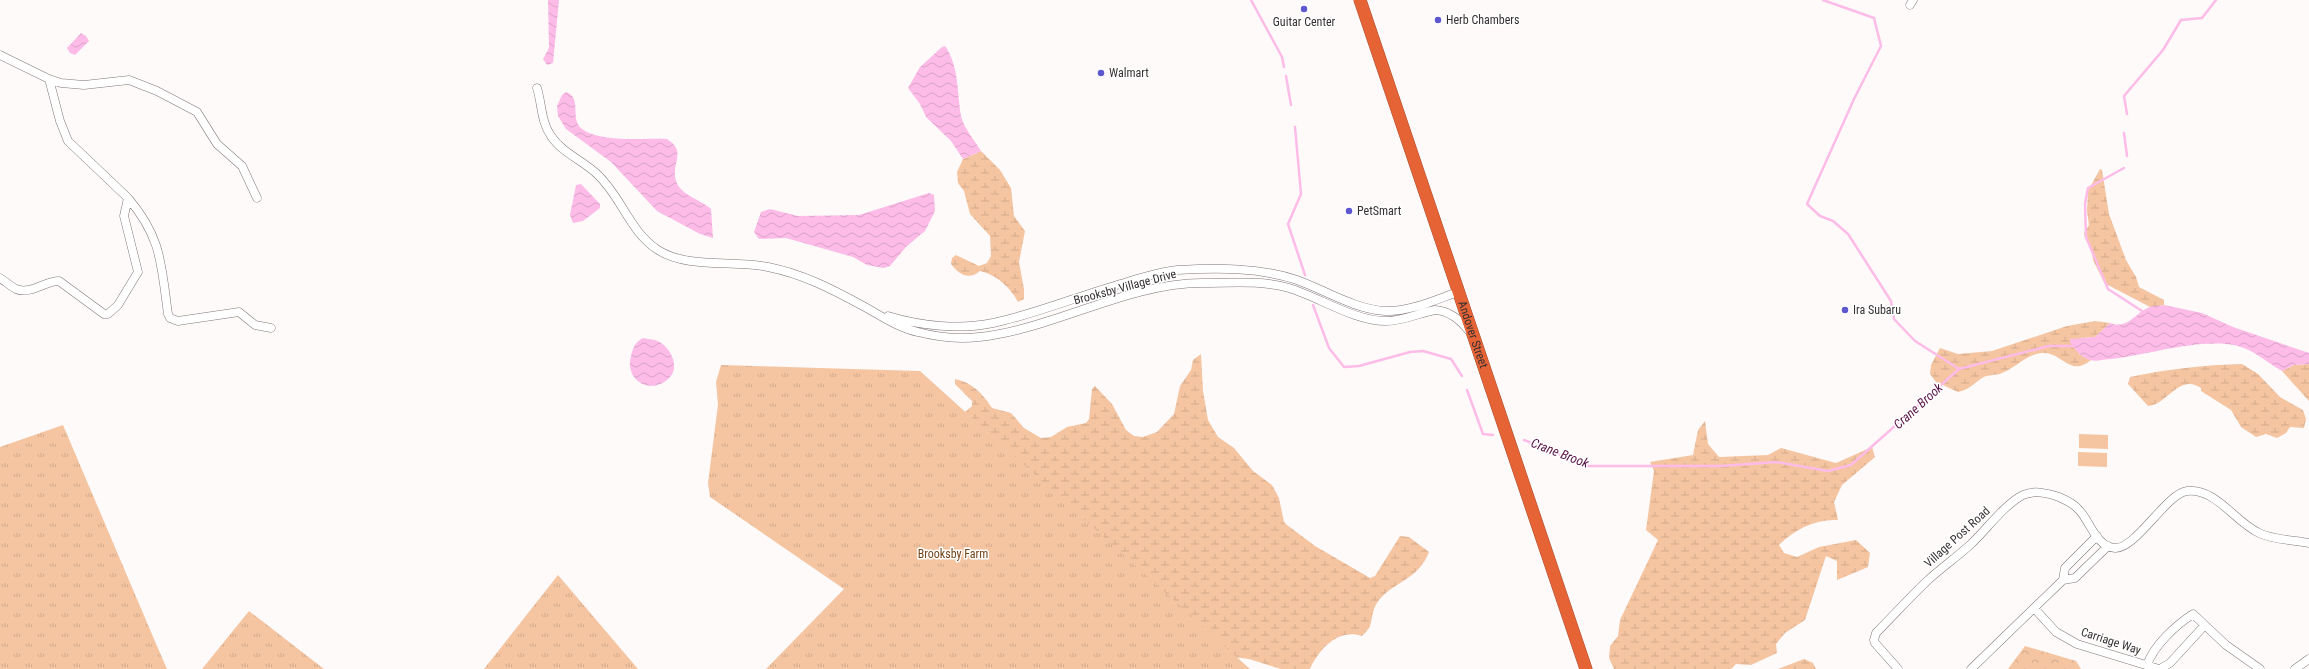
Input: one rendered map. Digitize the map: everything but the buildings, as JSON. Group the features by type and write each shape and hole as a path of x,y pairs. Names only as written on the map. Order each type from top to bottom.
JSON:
{"highway":[{"name":"Andover Street","path":"1360,0 1472,334 1528,492 1537,525 1586,669"}],"street":[{"path":"0,56 61,83 84,85 129,80 157,91 197,112 217,144 242,166 257,198"},
{"path":"49,79 60,121 68,140 128,198 146,222 156,241 168,314 170,318 178,321 239,312 255,325 271,328"},
{"name":"Brooksby Village Drive","path":"537,88 543,121 554,141 599,176 614,192 639,233 658,250 683,261 748,264 791,272 829,287 895,324 917,332 942,336 979,337 1015,331 1173,285 1257,284 1289,288 1377,321 1393,320 1435,310 1443,310 1461,321 1472,334"},
{"path":"0,278 16,289 24,290 52,281 59,281 104,314 108,314 118,305 138,272 124,216 128,198"},
{"name":"Brooksby Village Drive","path":"872,311 898,319 930,324 980,325 994,323 1085,294 1139,279 1174,271 1200,269 1270,272 1296,280 1362,307 1380,310 1405,309 1458,292"},
{"path":"1971,669 2063,580 2075,578 2108,546 2115,548 2125,544 2180,494 2192,491 2209,497 2258,532 2309,542"},
{"name":"Village Post Road","path":"1898,669 1876,646 1874,640 1876,633 1927,580 1969,546 2022,496 2040,493 2060,497 2078,508 2097,536 2108,546"},
{"path":"2063,580 2065,568 2097,536"},
{"name":"Carriage Way","path":"2034,608 2056,632 2077,644 2159,669 2170,663 2204,626"},
{"name":"Carriage Way","path":"2147,665 2159,645 2184,620 2193,614 2198,617 2204,626 2240,656 2260,669"},
{"path":"2294,669 2309,659"}],"green space":[{"path":"981,151 1000,170 1011,188 1014,216 1025,231 1019,262 1024,289 1024,299 1018,302 1011,291 992,275 980,271 972,276 964,275 957,271 951,264 952,258 956,255 979,266 987,263 991,256 990,236 970,214 964,191 958,183 957,172 963,159"},
{"path":"2100,169 2102,170 2109,214 2126,260 2136,277 2139,287 2164,300 2164,305 2150,307 2108,285 2104,282 2093,260 2092,251 2084,233 2089,225 2087,211 2088,191"},
{"path":"2095,321 2110,323 2095,337 2081,338 2079,354 2091,360 2083,365 2071,365 2049,353 2036,354 2002,373 1984,377 1968,388 1958,392 1936,382 1930,374 1931,365 1940,348 1958,354 1992,351 2067,326"},
{"path":"1201,354 1203,391 1208,420 1218,437 1234,448 1253,471 1272,485 1279,498 1284,522 1287,525 1315,546 1370,578 1375,576 1400,536 1409,537 1429,552 1419,568 1413,574 1392,588 1379,600 1374,610 1369,627 1362,636 1353,634 1345,635 1330,642 1319,654 1310,669 1281,669 1249,659 1233,657 965,412 972,406 972,401 955,384 955,379 972,386 981,393 992,408 1011,413 1024,428 1041,438 1051,437 1067,427 1086,423 1089,419 1092,389 1095,386 1112,404 1126,430 1134,436 1143,437 1157,432 1174,414 1180,386 1191,370 1193,360"},
{"path":"2242,364 2258,374 2280,397 2303,410 2306,419 2304,428 2290,427 2286,433 2277,438 2266,434 2256,437 2241,427 2231,410 2201,391 2201,388 2193,384 2186,384 2173,391 2161,401 2148,406 2128,384 2130,377 2158,372 2200,366"},
{"path":"2309,364 2309,401 2282,371 2294,365"},
{"name":"Brooksby Farm","path":"721,365 920,371 1250,669 766,669 844,589 710,497 708,483 718,405 716,382"},
{"path":"1705,421 1708,444 1719,457 1768,455 1781,448 1836,463 1872,447 1875,457 1842,485 1834,502 1838,520 1813,523 1792,534 1779,545 1784,553 1797,557 1819,547 1856,540 1870,553 1868,567 1837,580 1837,561 1826,556 1805,620 1785,633 1776,644 1777,653 1751,665 1736,664 1731,669 1614,669 1609,658 1610,646 1618,636 1620,620 1658,540 1646,530 1654,471 1650,462 1693,455 1698,430"},
{"path":"63,425 167,669 0,669 0,447"},
{"path":"2079,434 2108,435 2108,449 2079,448"},
{"path":"2078,452 2107,453 2107,467 2078,466"},
{"path":"558,575 638,669 484,669"},
{"path":"249,611 324,669 202,669"},
{"path":"2025,646 2076,661 2081,669 2008,669"},
{"path":"1804,659 1813,663 1816,669 1778,669"}],"water":[{"path":"548,0 559,0 553,63 547,65 543,59 549,48"},
{"path":"81,33 86,36 89,41 75,55 70,53 67,48"},
{"path":"945,46 953,62 962,120 981,151 963,159 951,141 926,117 920,104 908,88 920,67"},
{"path":"566,92 574,99 576,120 578,125 590,133 623,139 667,139 673,143 677,152 675,176 677,182 680,188 689,196 711,209 713,238 700,234 657,211 611,162 566,129 558,116 557,106 562,95"},
{"path":"581,184 600,204 600,208 583,221 573,223 570,215 576,185"},
{"path":"929,193 934,195 935,211 925,231 906,247 890,266 884,268 867,265 853,257 786,238 759,239 754,232 761,212 770,209 798,216 859,215"},
{"path":"2164,305 2202,313 2233,327 2309,353 2309,364 2294,365 2282,371 2249,350 2235,345 2226,344 2183,346 2125,357 2092,361 2081,355 2070,342 2070,339 2095,337 2110,323 2117,325 2122,324 2132,320 2145,309 2153,306"},
{"path":"643,338 660,342 672,355 674,361 673,372 663,383 648,386 636,379 632,373 630,365 631,356 636,343"}],"waterway":[{"name":"Crane Brook","path":"1251,0 1282,57 1284,67"},
{"path":"1823,0 1874,18 1881,46 1854,99 1807,204 1820,216 1833,221 1848,234 1891,301 1894,319 1915,341 1959,369"},
{"path":"2127,114 2124,96 2163,50 2181,20 2202,18 2216,0"},
{"name":"Crane Brook","path":"1286,76 1291,105"},
{"name":"Crane Brook","path":"1295,127 1301,194 1288,224 1305,275"},
{"path":"2124,133 2127,156"},
{"path":"2124,168 2088,188 2085,204 2086,237 2108,289 2145,313"},
{"name":"Crane Brook","path":"1313,305 1329,348 1344,367 1359,366 1410,352 1423,351 1451,359 1462,376"},
{"name":"Crane Brook","path":"1524,440 1588,466 1721,466 1776,462 1828,471 1851,465 1959,369 2049,346 2074,346"},
{"name":"Crane Brook","path":"1467,390 1483,434 1493,435"}],"place":[{"name":"Guitar Center","path":"1304,9"},
{"name":"Herb Chambers","path":"1438,20"},
{"name":"Walmart","path":"1101,73"},
{"name":"PetSmart","path":"1349,211"},
{"name":"Ira Subaru","path":"1845,310"}]}
